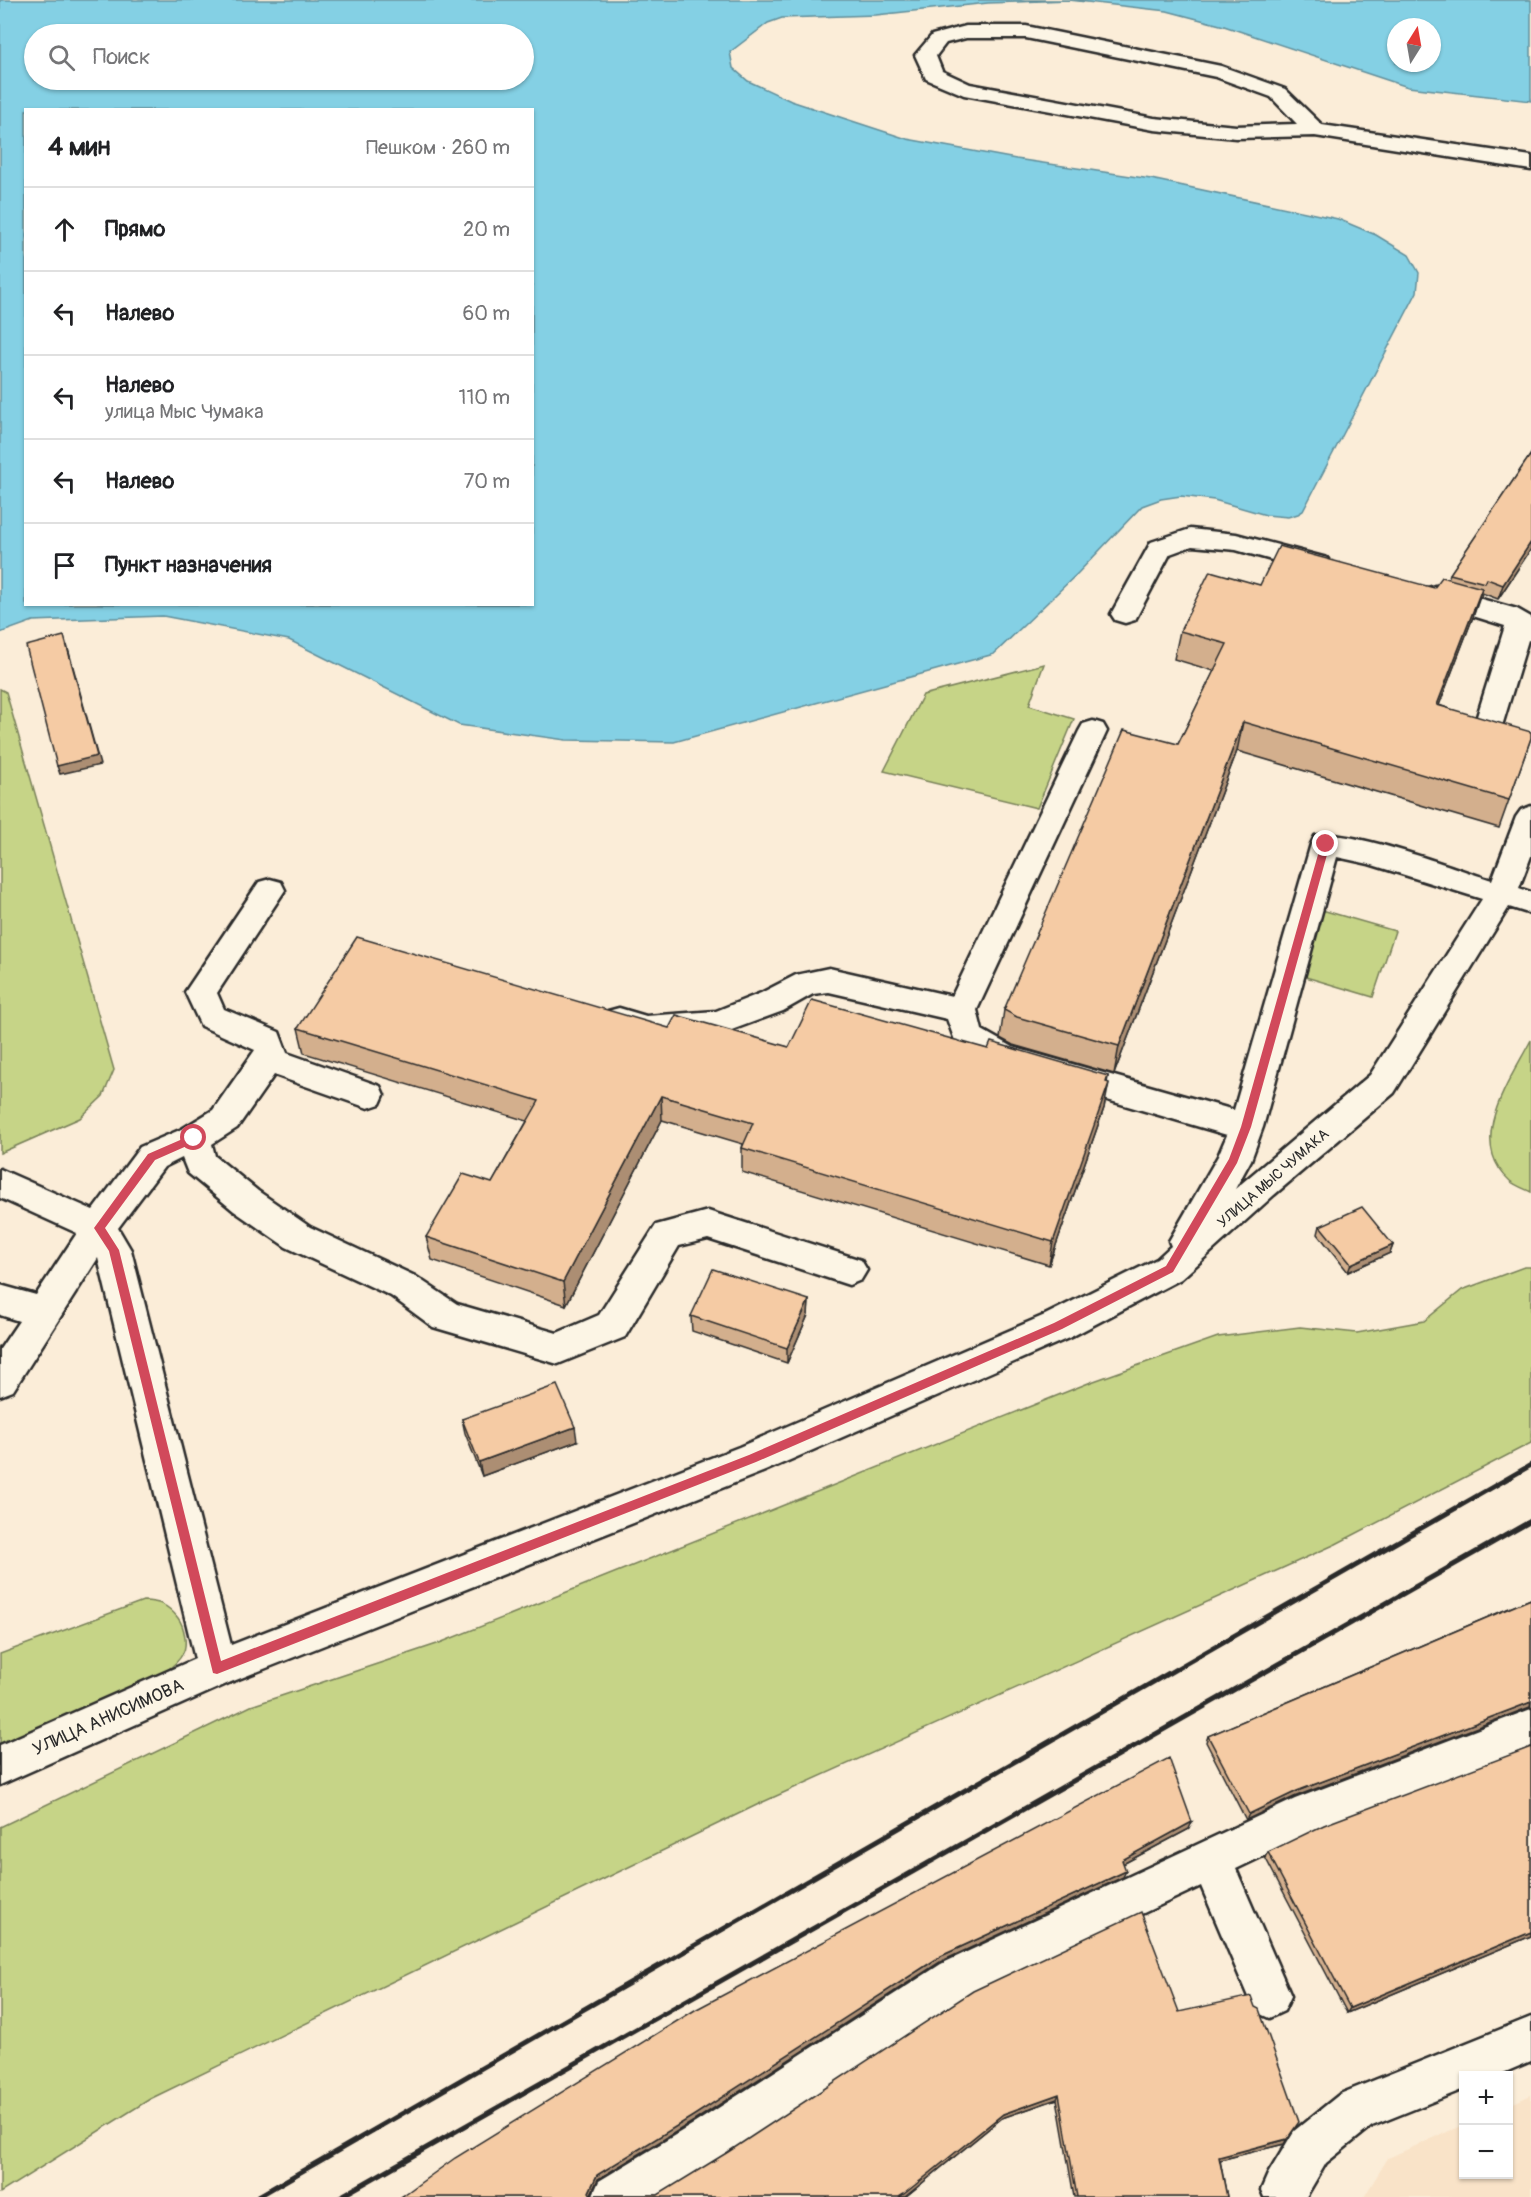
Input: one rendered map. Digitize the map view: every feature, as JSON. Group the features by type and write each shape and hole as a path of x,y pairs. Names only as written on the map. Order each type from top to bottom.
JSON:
{"street":[{"path":"1315,130 1278,93 1221,72 1026,32 966,32 939,39 925,55 933,75 964,89 1154,124 1236,132 1315,130 1531,163"},
{"path":"1125,614 1160,548 1190,537 1236,542 1340,570"},
{"path":"1408,588 1507,615 1526,627 1488,726"},
{"path":"1093,731 961,1010 968,1037 1002,1057 1246,1127"},
{"name":"УЛИЦА МЫС ЧУМАКА","path":"217,1669 752,1459 1058,1326 1169,1269 1262,1185 1382,1084 1516,899 1531,817"},
{"path":"1169,1269 1234,1160 1246,1127 1326,844 1370,853 1516,899"},
{"path":"0,1380 99,1228 152,1157 194,1138 225,1119 272,1051 268,1041 212,1017 201,992 270,890"},
{"path":"591,1011 646,1028 718,1023 772,1002 807,983 830,980 961,1010"},
{"path":"267,1059 368,1095"},
{"path":"194,1138 200,1163 246,1201 298,1237 404,1286 446,1316 558,1349 612,1326 668,1236 708,1225 849,1270"},
{"path":"0,1183 99,1228 114,1250 217,1669"},
{"path":"0,1300 44,1312"},
{"name":"УЛИЦА АНИСИМОВА","path":"0,1765 217,1669"},
{"path":"615,2197 711,2139 956,1979 1310,1813 1531,1729"},
{"path":"1211,1861 1269,1996"},
{"path":"1284,2190 1310,2147 1356,2110 1531,2039"}],"shaded area":[{"path":"1531,2095 1531,2197 1364,2197 1388,2158 1459,2127 1459,2179 1513,2179 1513,2103"}],"green space":[{"path":"1044,664 1029,705 1074,719 1037,808 884,771 923,695"},
{"path":"0,689 6,692 114,1070 103,1096 80,1118 0,1153"},
{"path":"1322,910 1395,931 1373,997 1299,975"},
{"path":"1531,1040 1531,1192 1510,1181 1497,1165 1491,1148 1491,1130 1503,1092"},
{"path":"1524,1267 1531,1267 1531,1443 1336,1544 763,1802 150,2099 0,2193 0,1827 251,1706 437,1644 1091,1382 1218,1337 1300,1327 1357,1333 1424,1321 1462,1290"},
{"path":"143,1601 167,1607 178,1618 182,1626 185,1635 184,1649 172,1667 153,1680 100,1706 0,1744 0,1654"}],"water":[{"path":"0,0 1069,0 988,3 876,15 782,18 768,23 730,52 733,68 748,81 791,101 907,139 1016,159 1151,179 1338,219 1376,235 1409,255 1419,273 1417,292 1303,511 1288,517 1266,515 1214,500 1181,496 1161,499 1142,506 1078,573 994,654 674,742 566,740 459,725 289,640 163,616 33,621 0,633"},
{"path":"1069,0 1531,0 1531,101 1408,87 1224,26 1167,11"}],"building":[{"path":"1531,454 1531,542 1503,585 1487,579 1485,583 1450,574"},
{"path":"1279,546 1434,588 1442,577 1482,588 1437,705 1531,732 1531,738 1509,800 1243,722 1119,1046 1017,1017 1004,1010 1124,730 1178,744 1227,644 1180,631 1210,571 1260,585"},
{"path":"64,636 97,756 57,766 26,646"},
{"path":"357,937 669,1028 676,1015 789,1047 812,1000 988,1049 991,1042 1108,1076 1106,1082 1109,1083 1053,1242 742,1148 753,1123 661,1096 563,1282 426,1237 463,1174 492,1183 539,1101 298,1028"},
{"path":"1362,1207 1393,1245 1351,1264 1320,1226"},
{"path":"713,1269 809,1300 787,1348 691,1316"},
{"path":"557,1385 575,1427 479,1462 462,1419"},
{"path":"1531,1599 1531,1702 1297,1791 1249,1814 1208,1736"},
{"path":"1531,1747 1531,1932 1350,2008 1268,1852 1324,1825"},
{"path":"1169,1758 1192,1822 1122,1860 1126,1871 941,1956 597,2175 589,2192 591,2195 658,2195 728,2152 973,1991 1141,1912 1179,2012 1251,1996 1255,2007 1259,2009 1299,2122 1287,2139 1219,2157 1227,2197 1077,2197 1059,2094 1003,2114 899,2197 401,2197 455,2158 695,2010"}],"railway":[{"path":"257,2197 1531,1465"},
{"path":"340,2197 1531,1521"}],"route":[{"path":"194,1138 152,1157 99,1228 114,1250 217,1669 752,1459 1058,1326 1169,1269 1234,1160 1246,1127 1326,844"}]}
